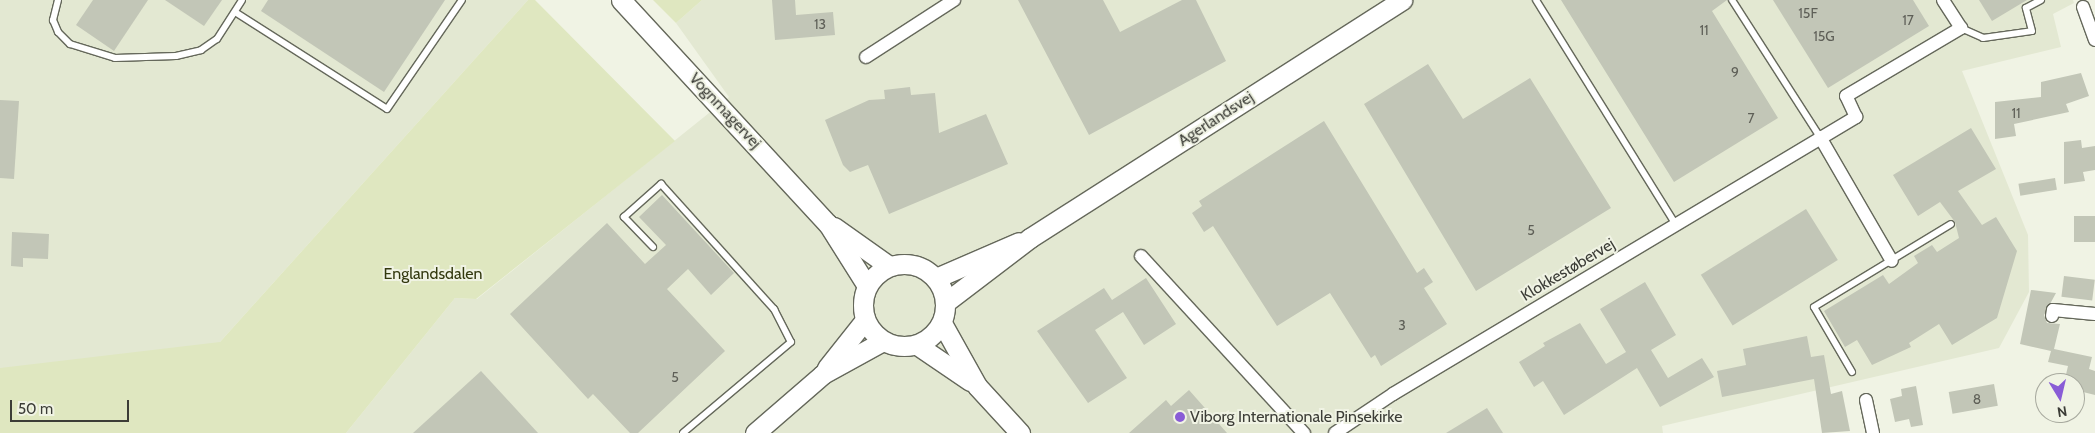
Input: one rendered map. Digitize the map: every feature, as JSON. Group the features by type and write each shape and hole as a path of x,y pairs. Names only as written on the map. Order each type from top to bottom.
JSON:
{"street":[{"name":"Vognmagervej","path":"621,0 828,224 867,286"},
{"path":"866,57 954,0"},
{"name":"Agerlandsvej","path":"946,302 1030,238 1402,0"},
{"path":"1943,0 1961,28"},
{"path":"2083,7 2095,40"},
{"name":"Klokkestøbervej","path":"1335,433 1393,394 1856,117 1846,96 1961,28"},
{"path":"1820,137 1892,261"},
{"name":"Vognmagervej","path":"828,224 889,266"},
{"name":"Agerlandsvej","path":"936,278 1030,238"},
{"path":"1141,256 1304,433"},
{"path":"883,341 865,320 863,304 867,286 889,266 913,264 936,278 946,302 942,323 917,345"},
{"path":"2052,316 2053,310 2095,314"},
{"path":"755,433 823,374 865,320"},
{"path":"942,323 978,386 1020,433"},
{"path":"823,374 883,341 917,345 978,386"},
{"path":"1866,400 1873,433"}],"lane":[{"path":"58,0 53,20 58,32 70,44 115,58 176,56 201,50 217,38 242,0"},
{"path":"235,12 387,109 462,0"},
{"path":"1536,0 1676,225"},
{"path":"1732,0 1820,137"},
{"path":"1961,28 1983,38 2032,31 2026,8 2041,0"},
{"path":"653,247 624,217 661,184 774,309 791,342 683,433"},
{"path":"1852,372 1814,307 1951,224"}],"shaded area":[{"path":"0,0 528,0 138,433 0,433"},
{"path":"702,0 2073,0 2074,3 2053,14 2061,47 1962,71 2028,235 2029,292 1999,348 1662,426 1663,433 346,433 455,298 477,299 729,97 676,23"}],"green space":[{"name":"Englandsdalen","path":"528,0 535,0 675,141 476,299 455,298 346,433 0,433 0,368 220,342"},
{"path":"653,0 702,0 676,23"}],"building":[{"path":"93,0 148,0 114,51 76,25"},
{"path":"165,0 222,0 204,26"},
{"path":"268,0 445,0 384,92 261,11"},
{"path":"772,0 795,0 796,15 833,12 835,35 775,40"},
{"path":"1018,0 1103,0 1120,32 1182,0 1196,0 1226,61 1089,135"},
{"path":"1561,0 1727,0 1712,11 1778,118 1674,182"},
{"path":"1773,0 1913,0 1929,26 1828,88"},
{"path":"1979,0 2027,0 1992,21"},
{"path":"1428,64 1463,119 1530,78 1611,208 1476,291 1364,104"},
{"path":"2081,73 2089,96 2066,104 2069,112 2014,124 2016,136 1995,139 1995,102 2041,97 2041,82"},
{"path":"910,87 911,95 935,93 939,133 986,114 1008,164 889,214 868,165 850,172 843,165 825,120 869,100 885,99 884,90"},
{"path":"0,100 19,101 14,179 0,178"},
{"path":"1324,121 1417,273 1424,268 1433,282 1424,288 1447,324 1381,366 1375,355 1371,358 1330,293 1277,326 1213,226 1204,232 1192,213 1202,206 1199,201"},
{"path":"1971,128 1996,169 1958,191 1982,225 1996,217 2017,251 1997,318 1952,345 1939,324 1909,343 1911,347 1872,365 1857,340 1845,347 1824,311 1883,275 1889,284 1918,263 1914,256 1932,245 1937,252 1959,238 1955,222 1940,202 1918,216 1893,175"},
{"path":"2081,140 2082,148 2095,146 2095,170 2083,172 2085,181 2064,184 2064,142"},
{"path":"2055,178 2057,190 2020,196 2018,184"},
{"path":"662,195 734,273 711,295 688,269 667,289 725,351 638,433 630,433 593,394 588,399 510,314 607,223 645,264 666,245 639,217"},
{"path":"1806,209 1838,260 1733,326 1701,275"},
{"path":"2074,216 2095,216 2095,242 2074,242"},
{"path":"12,232 49,234 48,259 23,258 23,267 11,266"},
{"path":"2064,276 2095,280 2092,301 2061,297"},
{"path":"1146,278 1176,324 1144,345 1123,312 1095,330 1127,378 1088,403 1037,331 1104,288 1112,300"},
{"path":"1645,282 1676,335 1651,350 1668,378 1702,358 1714,377 1660,407 1637,368 1564,415 1543,381 1534,387 1519,362 1545,346 1543,343 1580,323 1606,364 1626,352 1600,309"},
{"path":"2031,290 2056,293 2044,315 2047,323 2060,324 2054,349 2092,357 2089,369 2095,371 2095,395 2085,392 2085,373 2066,373 2068,366 2048,362 2051,351 2020,344"},
{"path":"1807,336 1811,357 1824,355 1831,394 1842,391 1850,431 1822,433 1814,379 1722,397 1717,371 1746,365 1743,349"},
{"path":"481,371 538,433 413,433"},
{"path":"1994,384 1998,406 1953,414 1949,392"},
{"path":"1916,386 1923,425 1911,427 1909,419 1895,422 1890,399 1902,396 1901,389"},
{"name":"Viborg Internationale Pinsekirke","path":"1189,390 1227,433 1129,433 1166,400 1171,406"},
{"path":"1487,408 1503,433 1446,433"}],"place":[{"name":"Viborg Internationale Pinsekirke","path":"1180,417"}]}
